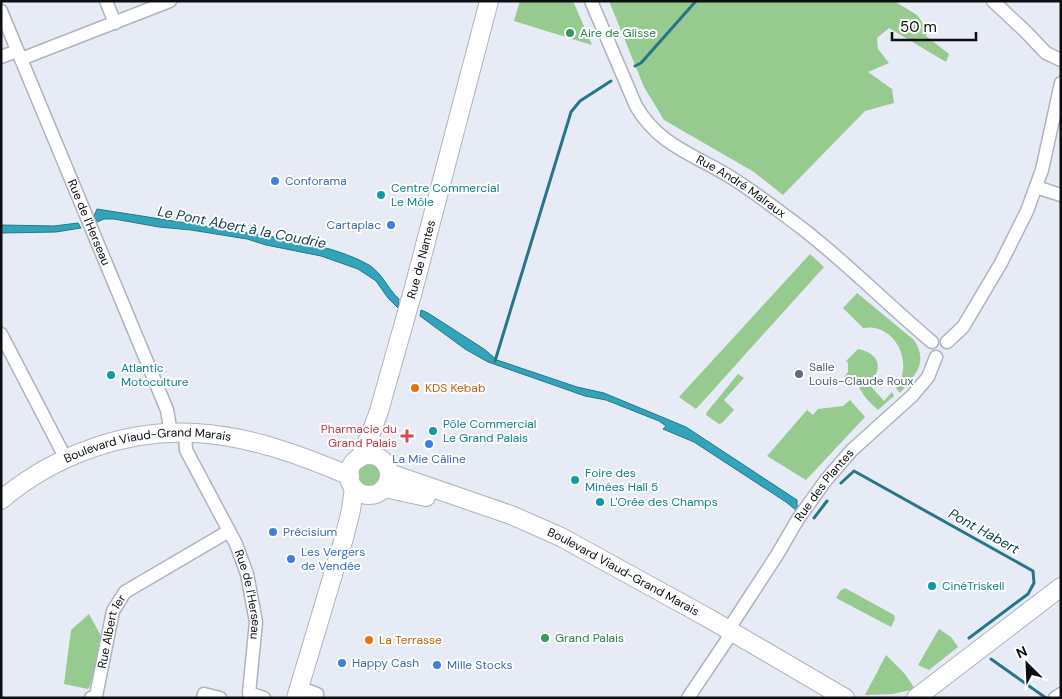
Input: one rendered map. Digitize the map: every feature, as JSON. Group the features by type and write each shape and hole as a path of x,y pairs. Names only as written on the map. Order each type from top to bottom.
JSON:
{"main road":[{"name":"Rue de Nantes","path":"298,692 351,510 368,475 371,433 413,291 489,1"},
{"name":"Boulevard Viaud-Grand Marais","path":"1,500 22,484 66,459 88,450 123,440 178,433 218,436 254,442 368,475 508,524 558,546 846,698"},
{"path":"917,697 1061,587"},
{"name":"Boulevard Viaud-Grand Marais","path":"728,635 829,698"}],"street":[{"path":"106,1 115,23"},
{"path":"1,57 19,55 115,23 170,1"},
{"name":"Rue André Malraux","path":"591,1 643,119 664,139 741,184 804,230 932,342"},
{"path":"993,1 1046,53 1061,60"},
{"name":"Rue de l'Herseau","path":"1,12 167,410 236,544 248,574 256,622 248,696 264,698"},
{"name":"Rue des Plantes","path":"688,698 798,519 826,480 852,450 912,396 928,377 936,357 944,356 948,350 947,342 963,327 1001,264 1027,211 1042,170 1061,82"},
{"path":"1036,187 1061,195"},
{"path":"1,334 66,459"},
{"path":"936,357 930,351 932,342 940,339 947,342"},
{"name":"Rue Albert 1er","path":"91,698 96,696 113,611 125,592 229,531"},
{"path":"298,692 317,694 317,698"},
{"path":"203,698 204,694 220,698"}],"green space":[{"name":"Aire de Glisse","path":"520,1 573,1 592,45 514,21"},
{"path":"609,1 894,1 917,15 928,30 926,36 949,54 946,62 889,28 877,38 878,49 889,63 868,72 892,89 894,103 865,111 783,195 754,172 664,120 644,87"},
{"path":"810,254 824,267 696,409 679,397"},
{"path":"857,293 914,340 918,348 920,362 918,368 900,393 896,388 903,368 902,357 899,347 893,338 884,331 874,328 863,328 843,308"},
{"path":"858,349 871,354 877,360 878,369 868,383 884,401 892,392 894,396 878,410 865,397 859,386 846,382 844,377 848,372 848,363 846,361"},
{"path":"738,374 744,378 724,400 734,410 719,424 706,415 707,412"},
{"path":"850,400 865,417 806,480 767,456 807,410 813,415 818,409 843,406"},
{"path":"370,464 378,467 381,475 378,483 370,486 362,483 359,475 362,467"},
{"path":"845,588 894,615 895,619 891,627 836,598 841,590"},
{"path":"89,614 100,634 102,642 88,689 64,684 71,630"},
{"path":"939,629 951,637 958,647 929,670 918,665"},
{"path":"886,655 905,674 915,689 893,694 865,695"}],"water":[{"path":"97,209 287,239 339,252 374,269 399,299 398,308 376,281 358,269 321,256 266,245 247,239 191,230 159,227 114,219 104,219 97,222 94,216"},
{"path":"78,223 81,228 56,232 1,233 1,225 54,226"},
{"path":"421,310 484,349 497,360 577,387 604,393 686,427 797,500 797,505 800,508 797,511 694,442 663,429 666,426 659,421 606,400 585,396 488,362 465,349 420,316"}],"waterway":[{"path":"635,66 641,63 696,1"},
{"path":"495,361 571,112 580,101 611,81"},
{"name":"Pont Habert","path":"841,483 854,471 1033,571 1034,583 1028,594 969,638"},
{"name":"Pont Habert","path":"814,518 827,501"},
{"name":"Le Pont Abert à la Coudrie","path":"991,659 1046,698"}],"place":[{"name":"Aire de Glisse","path":"570,33"},
{"name":"Conforama","path":"275,181"},
{"name":"Centre Commercial Le Môle","path":"381,195"},
{"name":"Cartaplac","path":"391,225"},
{"name":"Salle Louis-Claude Roux","path":"799,374"},
{"name":"Atlantic Motoculture","path":"111,375"},
{"name":"KDS Kebab","path":"415,388"},
{"name":"Pôle Commercial Le Grand Palais","path":"433,431"},
{"name":"Pharmacie du Grand Palais","path":"407,436"},
{"name":"La Mie Câline","path":"429,444"},
{"name":"Foire des Minées Hall 5","path":"575,480"},
{"name":"L'Orée des Champs","path":"600,502"},
{"name":"Précisium","path":"273,532"},
{"name":"Les Vergers de Vendée","path":"291,559"},
{"name":"CinéTriskell","path":"932,586"},
{"name":"Grand Palais","path":"545,638"},
{"name":"La Terrasse","path":"369,640"},
{"name":"Happy Cash","path":"342,663"},
{"name":"Mille Stocks","path":"437,665"}]}
